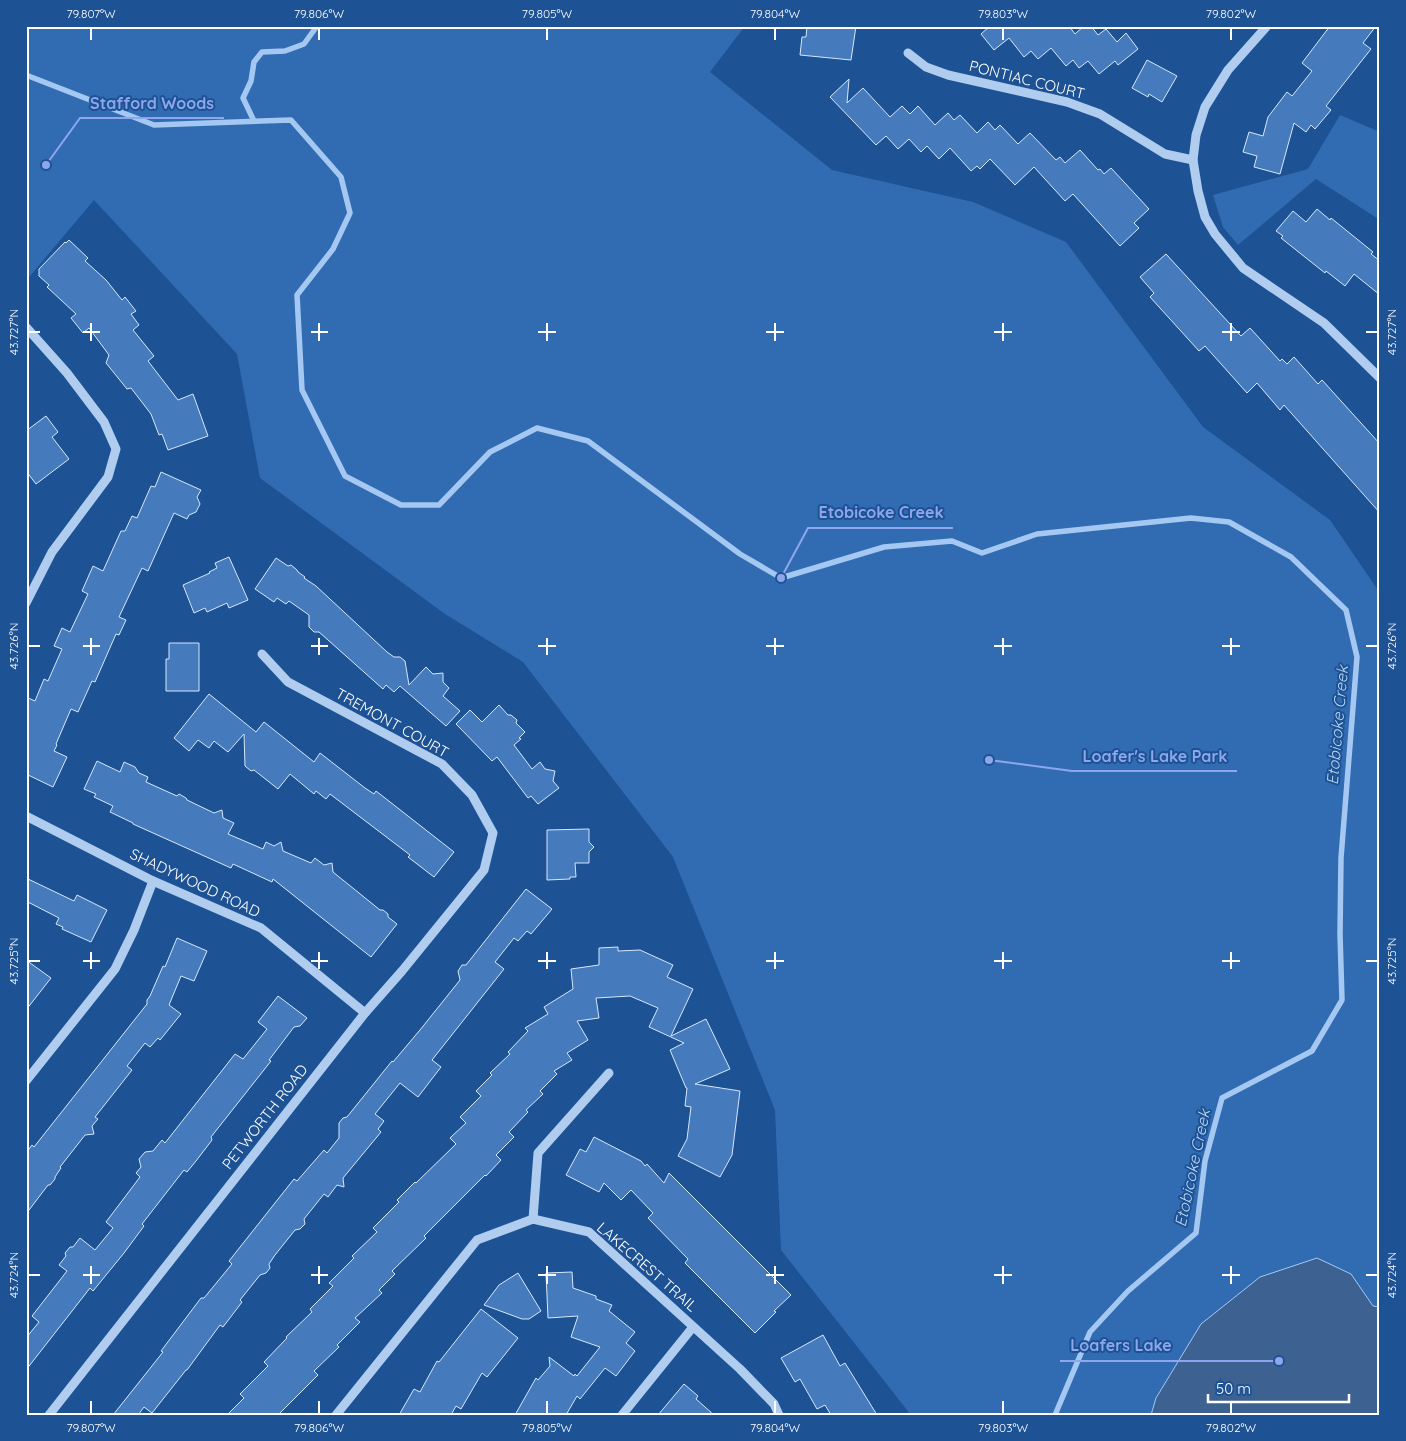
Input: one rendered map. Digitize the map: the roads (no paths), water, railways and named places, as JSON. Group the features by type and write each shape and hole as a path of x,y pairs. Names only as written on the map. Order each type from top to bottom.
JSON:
{"street":[{"path":"1267,26 1228,70 1205,107 1196,135 1193,160 1198,192 1205,217 1215,234 1242,268 1324,324 1380,378"},
{"name":"PONTIAC COURT","path":"908,53 926,67 948,76 1067,102 1100,114 1165,154 1193,160"},
{"path":"26,328 67,373 104,422 116,450 108,477 52,552 26,603"},
{"name":"TREMONT COURT","path":"262,654 288,682 442,764 472,796 493,832"},
{"name":"SHADYWOOD ROAD","path":"26,816 153,881 260,928 365,1013"},
{"name":"PETWORTH ROAD","path":"49,1415 365,1013 402,971 484,870 493,832"},
{"path":"26,1081 115,969 134,930 153,881"},
{"path":"336,1415 477,1240 533,1219 538,1153 609,1073"},
{"name":"LAKECREST TRAIL","path":"533,1219 589,1232 740,1369 774,1404 779,1415"},
{"path":"622,1415 693,1327"}],"waterway":[{"path":"254,121 243,98 251,81 254,62 262,52 285,51 304,44 317,26"},
{"name":"Etobicoke Creek","path":"26,75 154,125 291,120 341,177 350,213 333,249 297,295 302,390 345,476 401,505 439,505 490,452 537,428 588,441 740,554 781,578 884,547 952,541 982,553 1037,534 1191,518 1229,522 1291,557 1346,610 1357,657 1341,858 1340,934 1342,1000 1312,1051 1222,1098 1205,1161 1196,1233 1128,1291 1090,1332 1055,1415"}],"place":[{"name":"Stafford Woods","path":"46,165"},
{"name":"Etobicoke Creek","path":"781,578"},
{"name":"Loafer's Lake Park","path":"989,760"},
{"name":"Loafers Lake","path":"1279,1361"}]}
